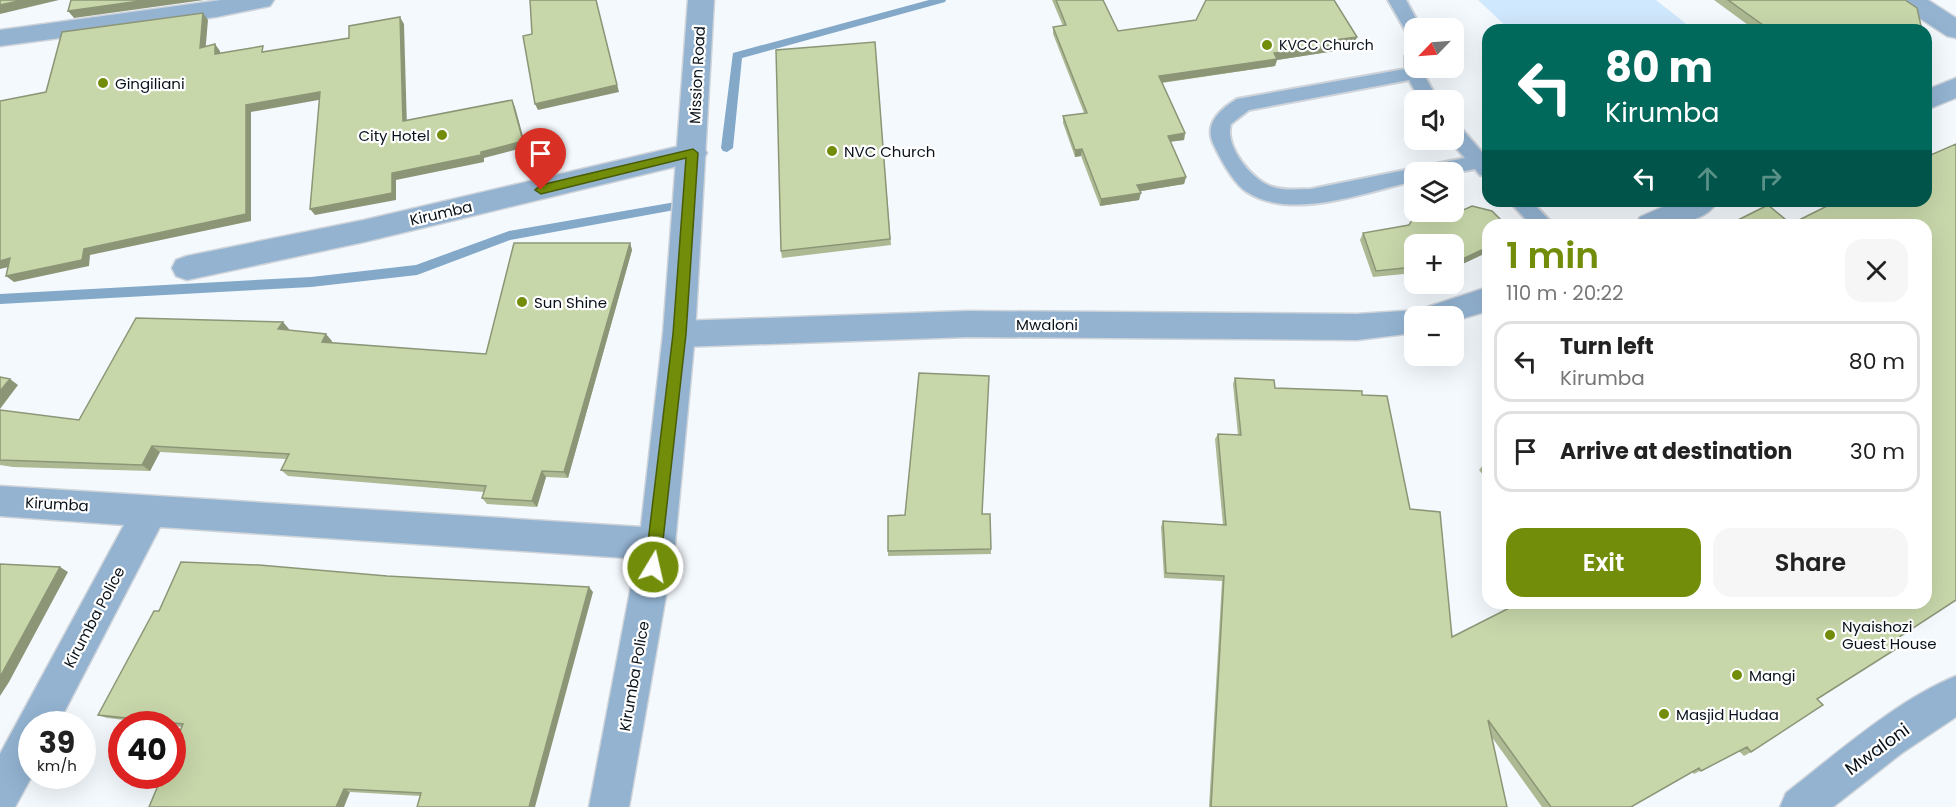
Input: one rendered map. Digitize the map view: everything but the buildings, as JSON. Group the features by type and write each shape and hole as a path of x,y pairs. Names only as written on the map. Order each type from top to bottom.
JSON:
{"street":[{"path":"0,38 216,9 261,0"},
{"name":"Mission Road","path":"657,544 679,334 693,153 701,0"},
{"path":"1910,0 1956,30"},
{"path":"1932,98 1956,87"},
{"name":"Kirumba","path":"187,268 364,231 693,153"},
{"path":"1663,219 1690,207"},
{"path":"1464,306 1482,301"},
{"name":"Mwaloni","path":"679,334 968,324 1357,327 1404,322"},
{"name":"Kirumba","path":"0,501 657,544"},
{"name":"Kirumba Police","path":"44,711 151,510"},
{"name":"Kirumba Police","path":"609,807 657,544"},
{"name":"Mwaloni","path":"1800,807 1888,739 1956,695"},
{"path":"0,794 18,761"}],"lane":[{"path":"1397,0 1407,18"},
{"path":"1404,66 1244,104 1229,112 1221,122 1220,140 1251,185 1269,195 1287,197 1318,195 1404,176"},
{"path":"1464,145 1482,166"},
{"path":"1464,169 1482,167"},
{"path":"1526,207 1538,219"}],"shaded area":[{"path":"1478,0 1656,0 1686,24 1504,24"}],"waterway":[{"path":"727,148 737,56 941,0"},
{"path":"0,299 311,282 417,270 509,236 687,204"}],"place":[{"name":"KVCC Church","path":"1267,45"},
{"name":"Gingiliani","path":"103,83"},
{"name":"City Hotel","path":"442,135"},
{"name":"NVC Church","path":"832,151"},
{"name":"Sun Shine","path":"522,302"},
{"name":"Nyaishozi Guest House","path":"1830,635"},
{"name":"Mangi","path":"1737,675"},
{"name":"Masjid Hudaa","path":"1664,714"}],"route":[{"path":"541,190 693,153 687,204 679,334 653,567"}]}
